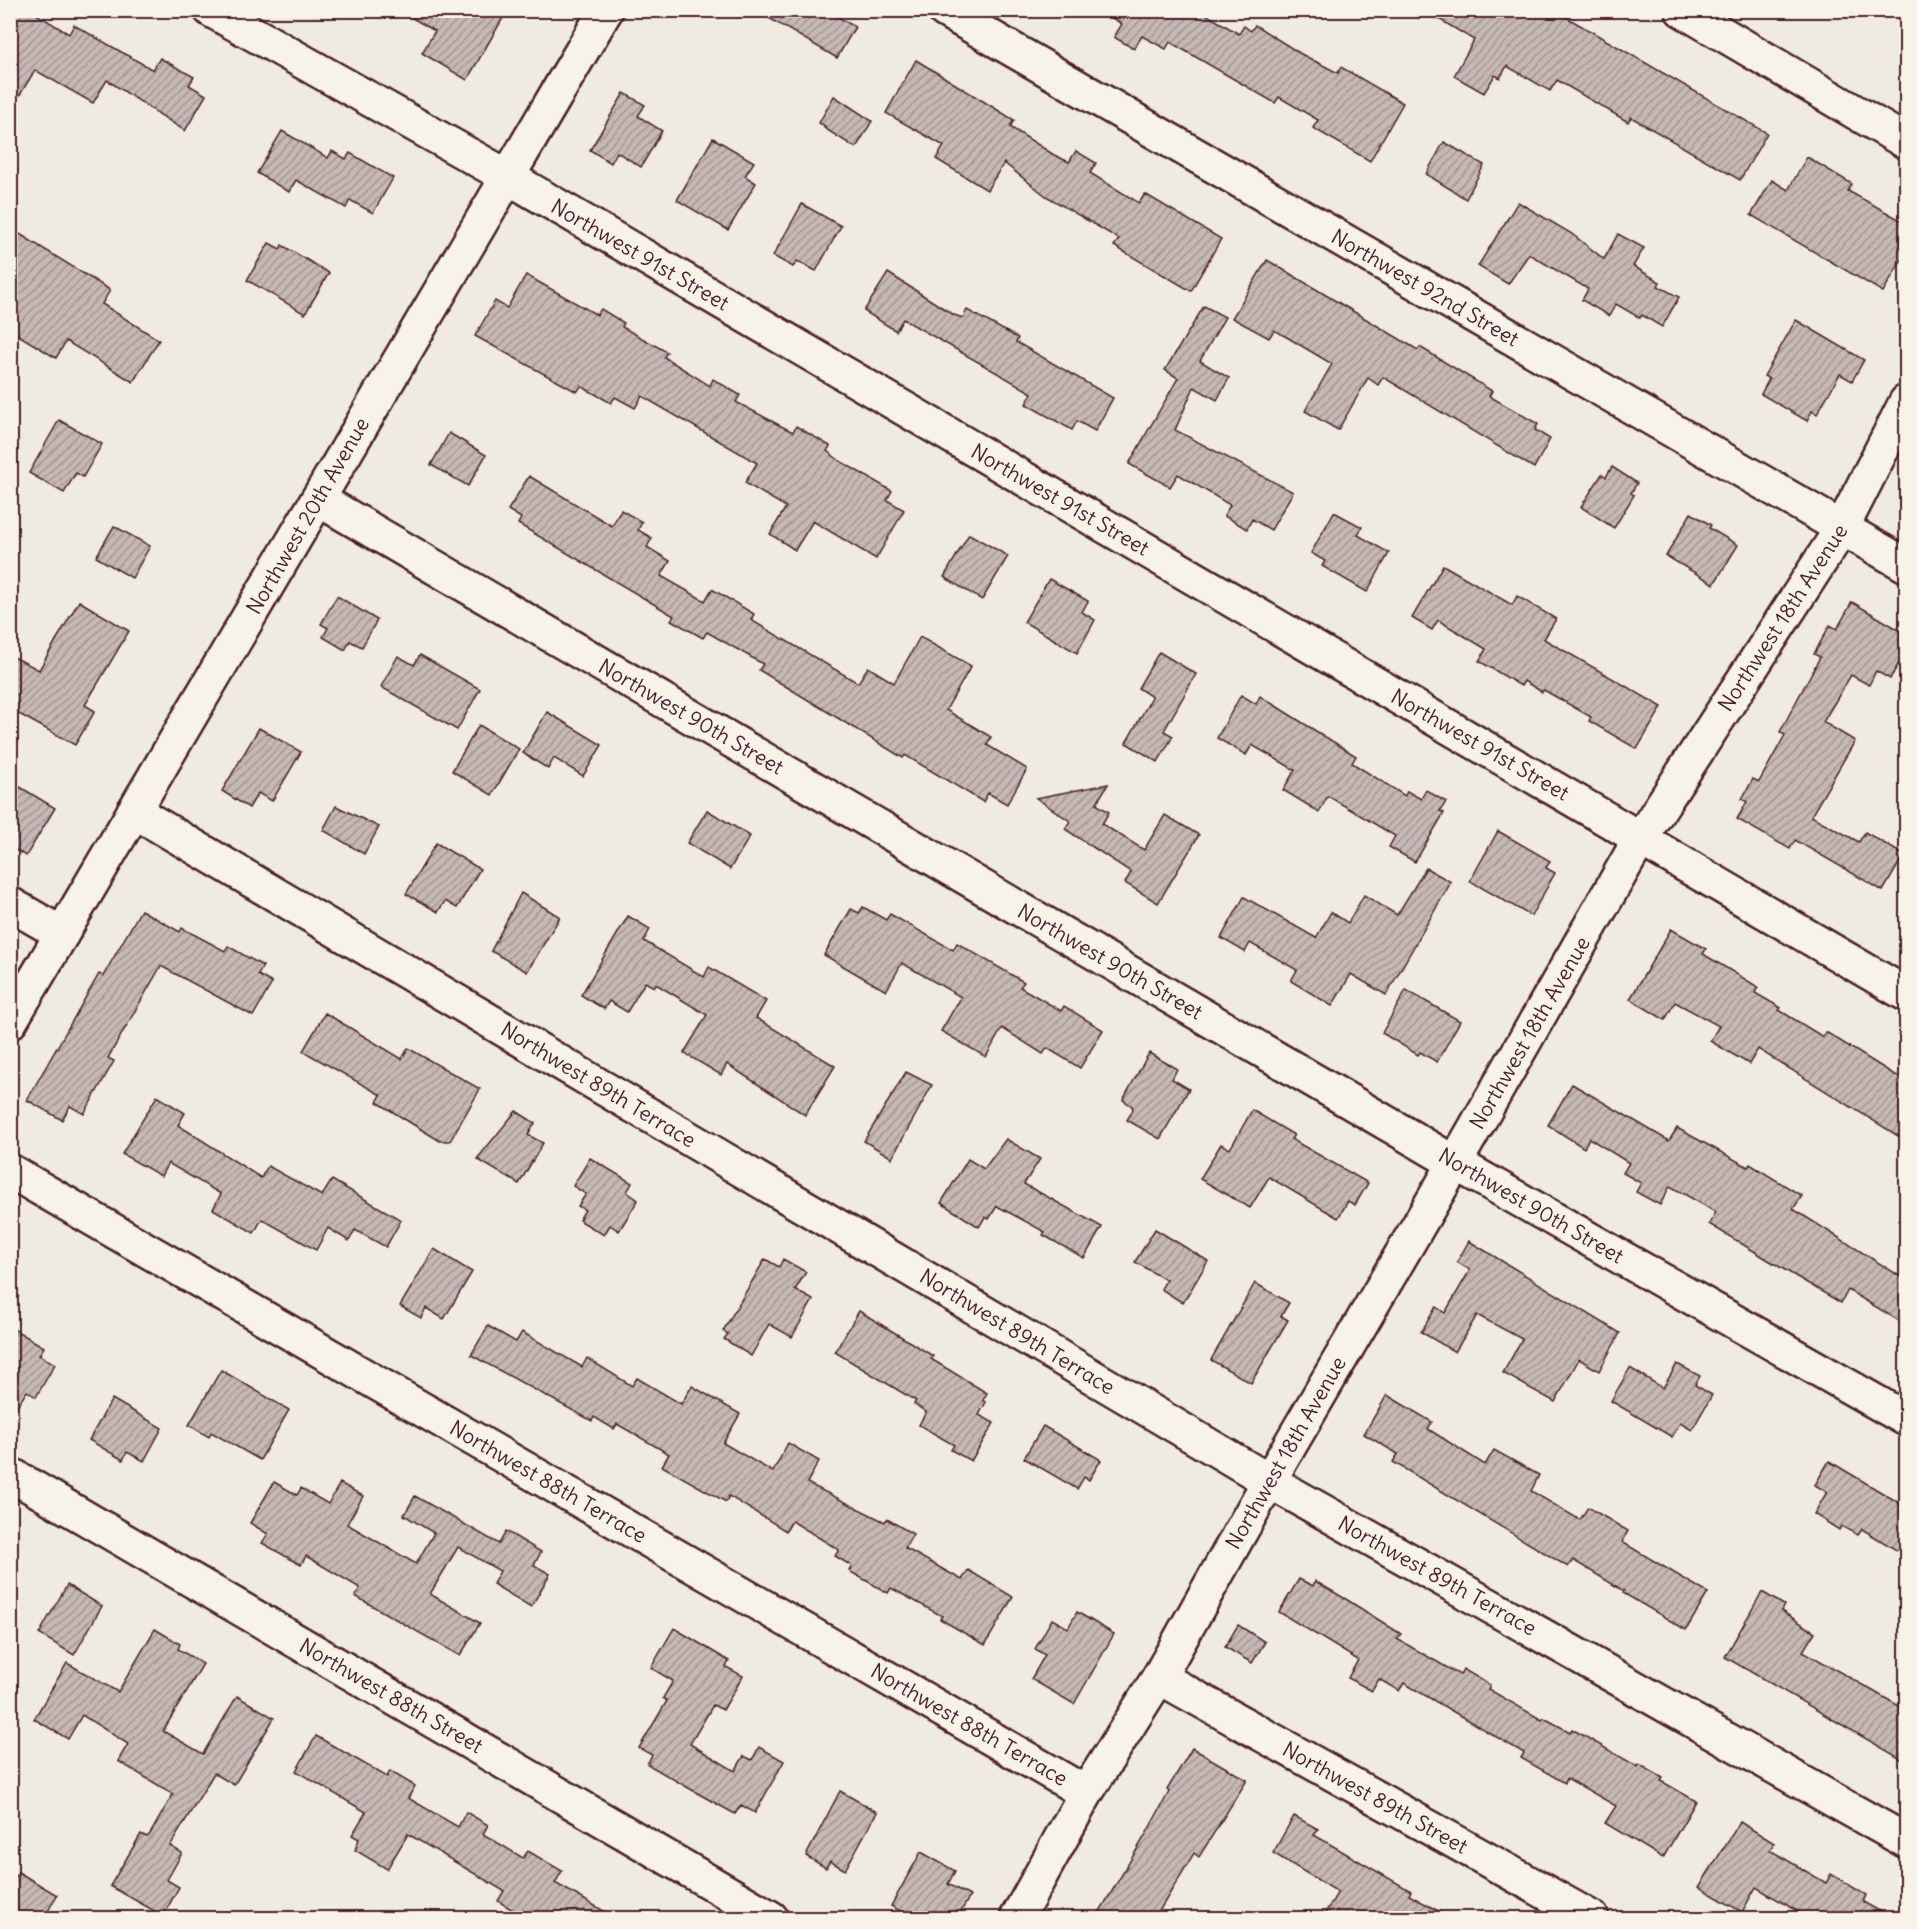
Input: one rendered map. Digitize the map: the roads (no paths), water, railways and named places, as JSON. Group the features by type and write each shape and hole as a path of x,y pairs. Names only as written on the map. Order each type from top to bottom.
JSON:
{"street":[{"name":"Northwest 91st Street","path":"211,10 508,177 1906,994"},
{"name":"Northwest 20th Avenue","path":"10,1022 606,10"},
{"name":"Northwest 92nd Street","path":"944,10 1906,565"},
{"path":"1682,10 1906,142"},
{"name":"Northwest 18th Avenue","path":"1017,1918 1086,1793 1159,1677 1269,1481 1455,1163 1640,839 1842,528 1906,402"},
{"name":"Northwest 90th Street","path":"318,499 1455,1163 1906,1419"},
{"name":"Northwest 89th Terrace","path":"134,811 1269,1481 1906,1841"},
{"path":"10,904 63,934"},
{"name":"Northwest 88th Terrace","path":"10,1172 1086,1793"},
{"name":"Northwest 88th Street","path":"10,1474 771,1918"},
{"name":"Northwest 89th Street","path":"1159,1677 1592,1918"}]}
